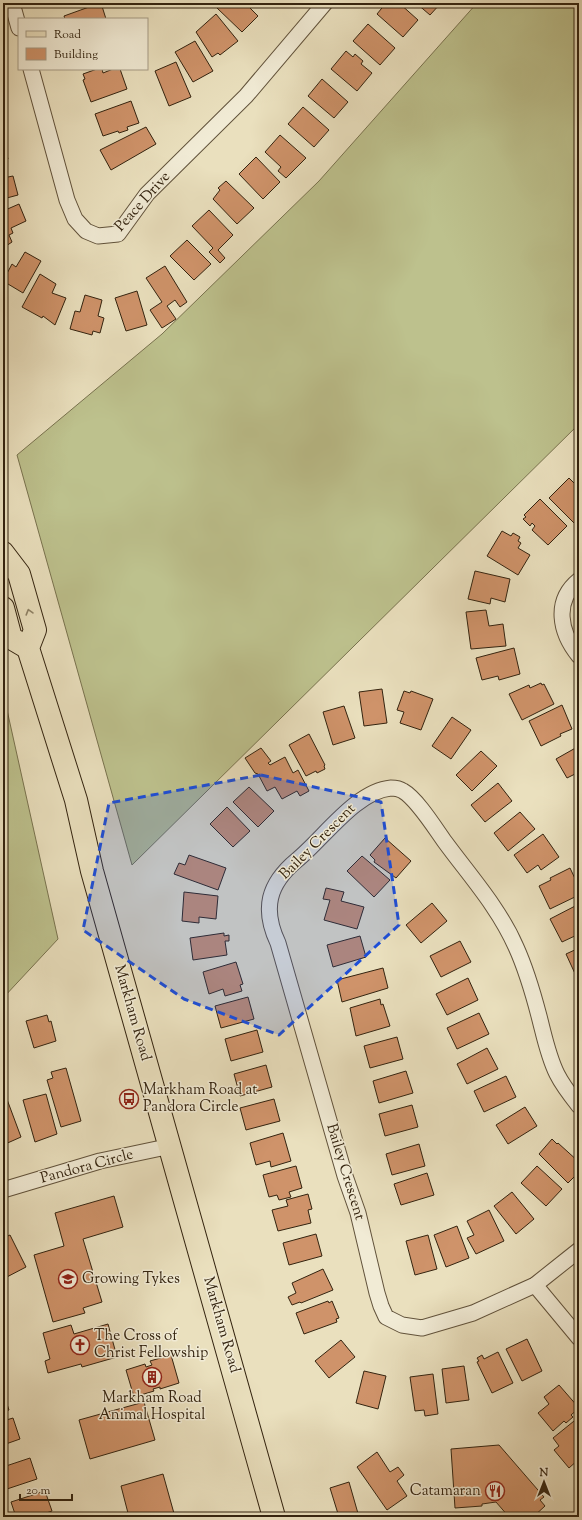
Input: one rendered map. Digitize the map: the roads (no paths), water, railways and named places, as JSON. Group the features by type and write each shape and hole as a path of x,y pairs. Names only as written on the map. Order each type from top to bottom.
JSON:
{"main road":[{"path":"3,554 19,574 35,630 28,648 11,638 3,608"},
{"name":"Markham Road","path":"28,648 76,800 92,872 171,1146 274,1517"}],"street":[{"path":"12,3 18,24"},
{"name":"Peace Drive","path":"31,70 74,219 86,231 98,236 118,234 147,194 246,96 325,3"},
{"path":"579,580 572,586 564,601 561,616 564,632 579,656"},
{"name":"Bailey Crescent","path":"535,1285 473,1313 422,1328 412,1328 394,1322 386,1317 376,1293 374,1278 358,1213 345,1176 278,943 271,927 268,909 271,894 280,878 293,863 311,848 358,801 373,792 392,788 403,791 423,812 488,898 516,947 532,989 556,1073 567,1091 579,1106"},
{"name":"Pandora Circle","path":"3,1190 100,1161 171,1146"},
{"path":"579,1250 535,1285 579,1338"}],"place":[{"name":"Markham Road at Pandora Circle","path":"129,1099"},
{"name":"Growing Tykes","path":"68,1279"},
{"name":"The Cross of Christ Fellowship","path":"80,1345"},
{"name":"Markham Road Animal Hospital","path":"152,1377"},
{"name":"Catamaran","path":"495,1491"}]}
